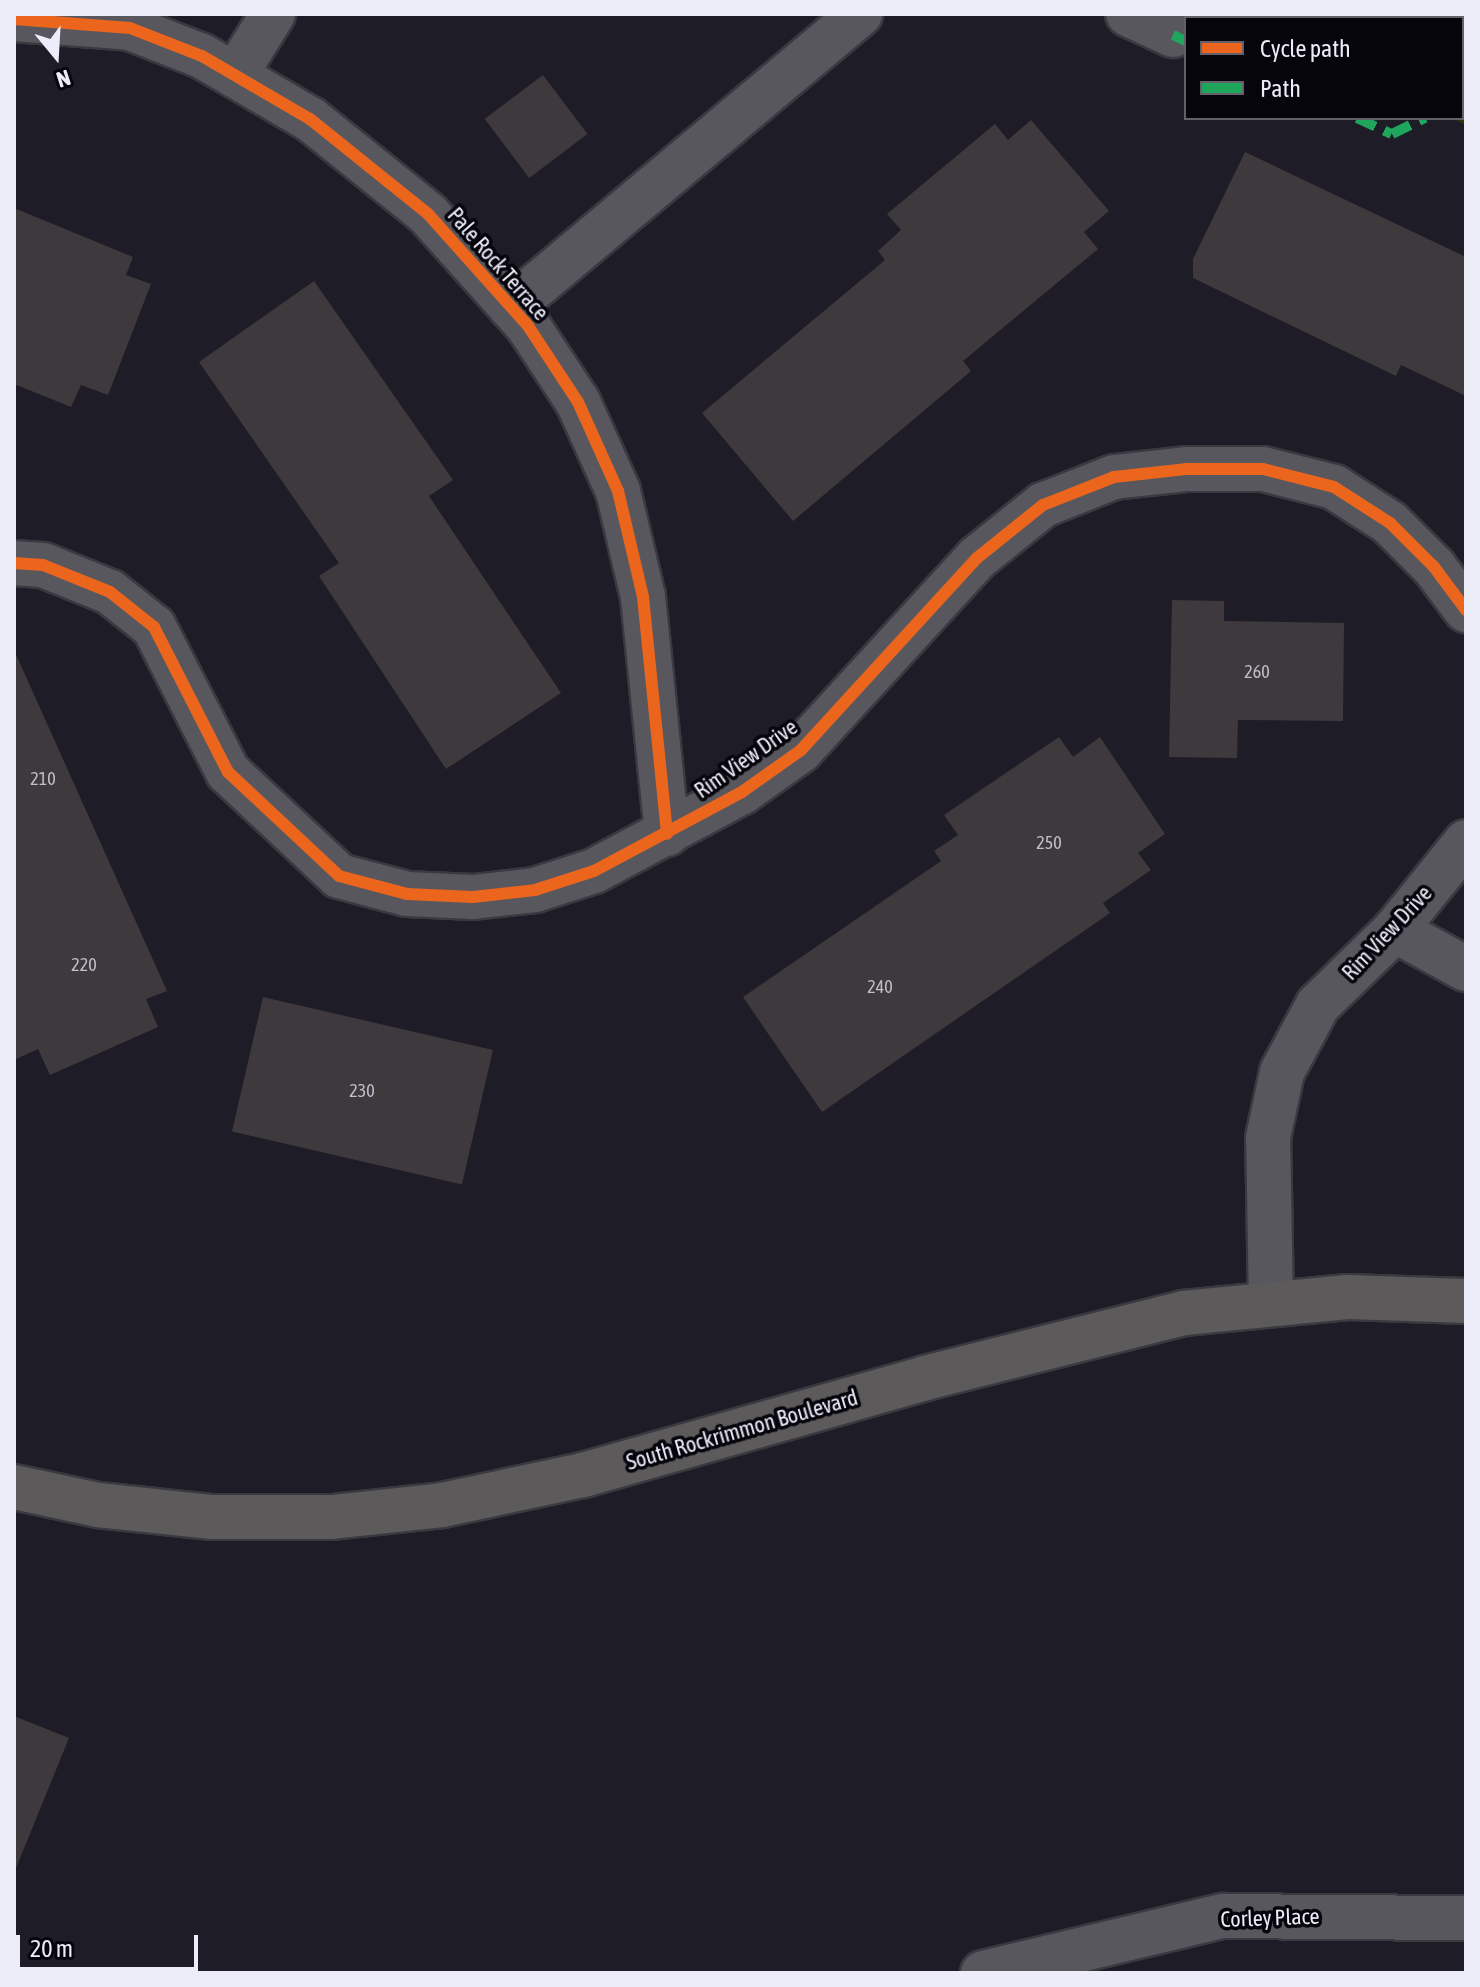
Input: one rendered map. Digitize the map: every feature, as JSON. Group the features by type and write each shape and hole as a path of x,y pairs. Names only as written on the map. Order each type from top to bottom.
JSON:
{"main road":[{"name":"South Rockrimmon Boulevard","path":"14,1487 98,1505 212,1517 332,1517 442,1505 583,1475 925,1378 1184,1313 1347,1297 1466,1301"}],"street":[{"path":"235,75 273,14"},
{"path":"511,307 860,14"},
{"path":"1128,14 1173,35"},
{"name":"Pale Rock Terrace","path":"14,19 130,28 202,56 235,75 310,119 428,214 511,307 578,402 618,491 643,597 667,834"},
{"name":"Rim View Drive","path":"14,563 43,565 110,592 154,627 228,772 339,876 407,894 473,897 535,890 594,871 667,834 801,750 977,558 1043,505 1114,477 1186,469 1263,469 1334,487 1390,523 1434,567 1466,610"},
{"name":"Rim View Drive","path":"1271,1303 1268,1138 1282,1072 1318,1005 1395,930 1466,842"},
{"path":"1395,930 1466,969"},
{"name":"Corley Place","path":"983,1973 1223,1916 1466,1918"}],"green space":[{"path":"1241,14 1466,14 1466,125 1456,120 1464,120 1464,16"}],"building":[{"path":"543,75 588,134 529,178 485,119"},
{"path":"1031,120 1109,211 1084,232 1098,249 963,361 971,371 793,521 702,413 885,260 878,251 901,230 887,214 995,124 1008,140"},
{"path":"1245,152 1466,257 1466,396 1401,365 1396,376 1193,278 1193,259"},
{"path":"14,208 133,257 126,275 151,284 108,395 81,385 71,407 14,384"},
{"path":"314,281 453,480 429,496 561,693 446,769 319,576 339,563 199,362"},
{"path":"1172,600 1224,601 1224,621 1344,623 1343,721 1238,720 1237,758 1169,757"},
{"path":"14,650 167,991 146,999 158,1027 50,1075 38,1049 14,1060"},
{"path":"1059,737 1073,757 1100,737 1165,834 1138,853 1151,870 1103,903 1110,913 822,1112 743,997 941,861 934,851 958,835 944,815"},
{"path":"263,997 493,1050 462,1185 232,1131"},
{"path":"14,1716 69,1738 16,1868 14,1868"}],"marked path":[{"path":"1173,35 1184,40"},
{"path":"1361,120 1392,134 1421,120"}],"cycle path":[{"path":"14,19 130,28 202,56 310,119 428,214 528,326 578,402 618,491 643,597 667,834"},
{"path":"14,563 43,565 110,592 154,627 228,772 339,876 407,894 473,897 535,890 594,871 742,792 801,750 977,558 1043,505 1114,477 1186,469 1263,469 1334,487 1390,523 1434,567 1466,610"}]}
